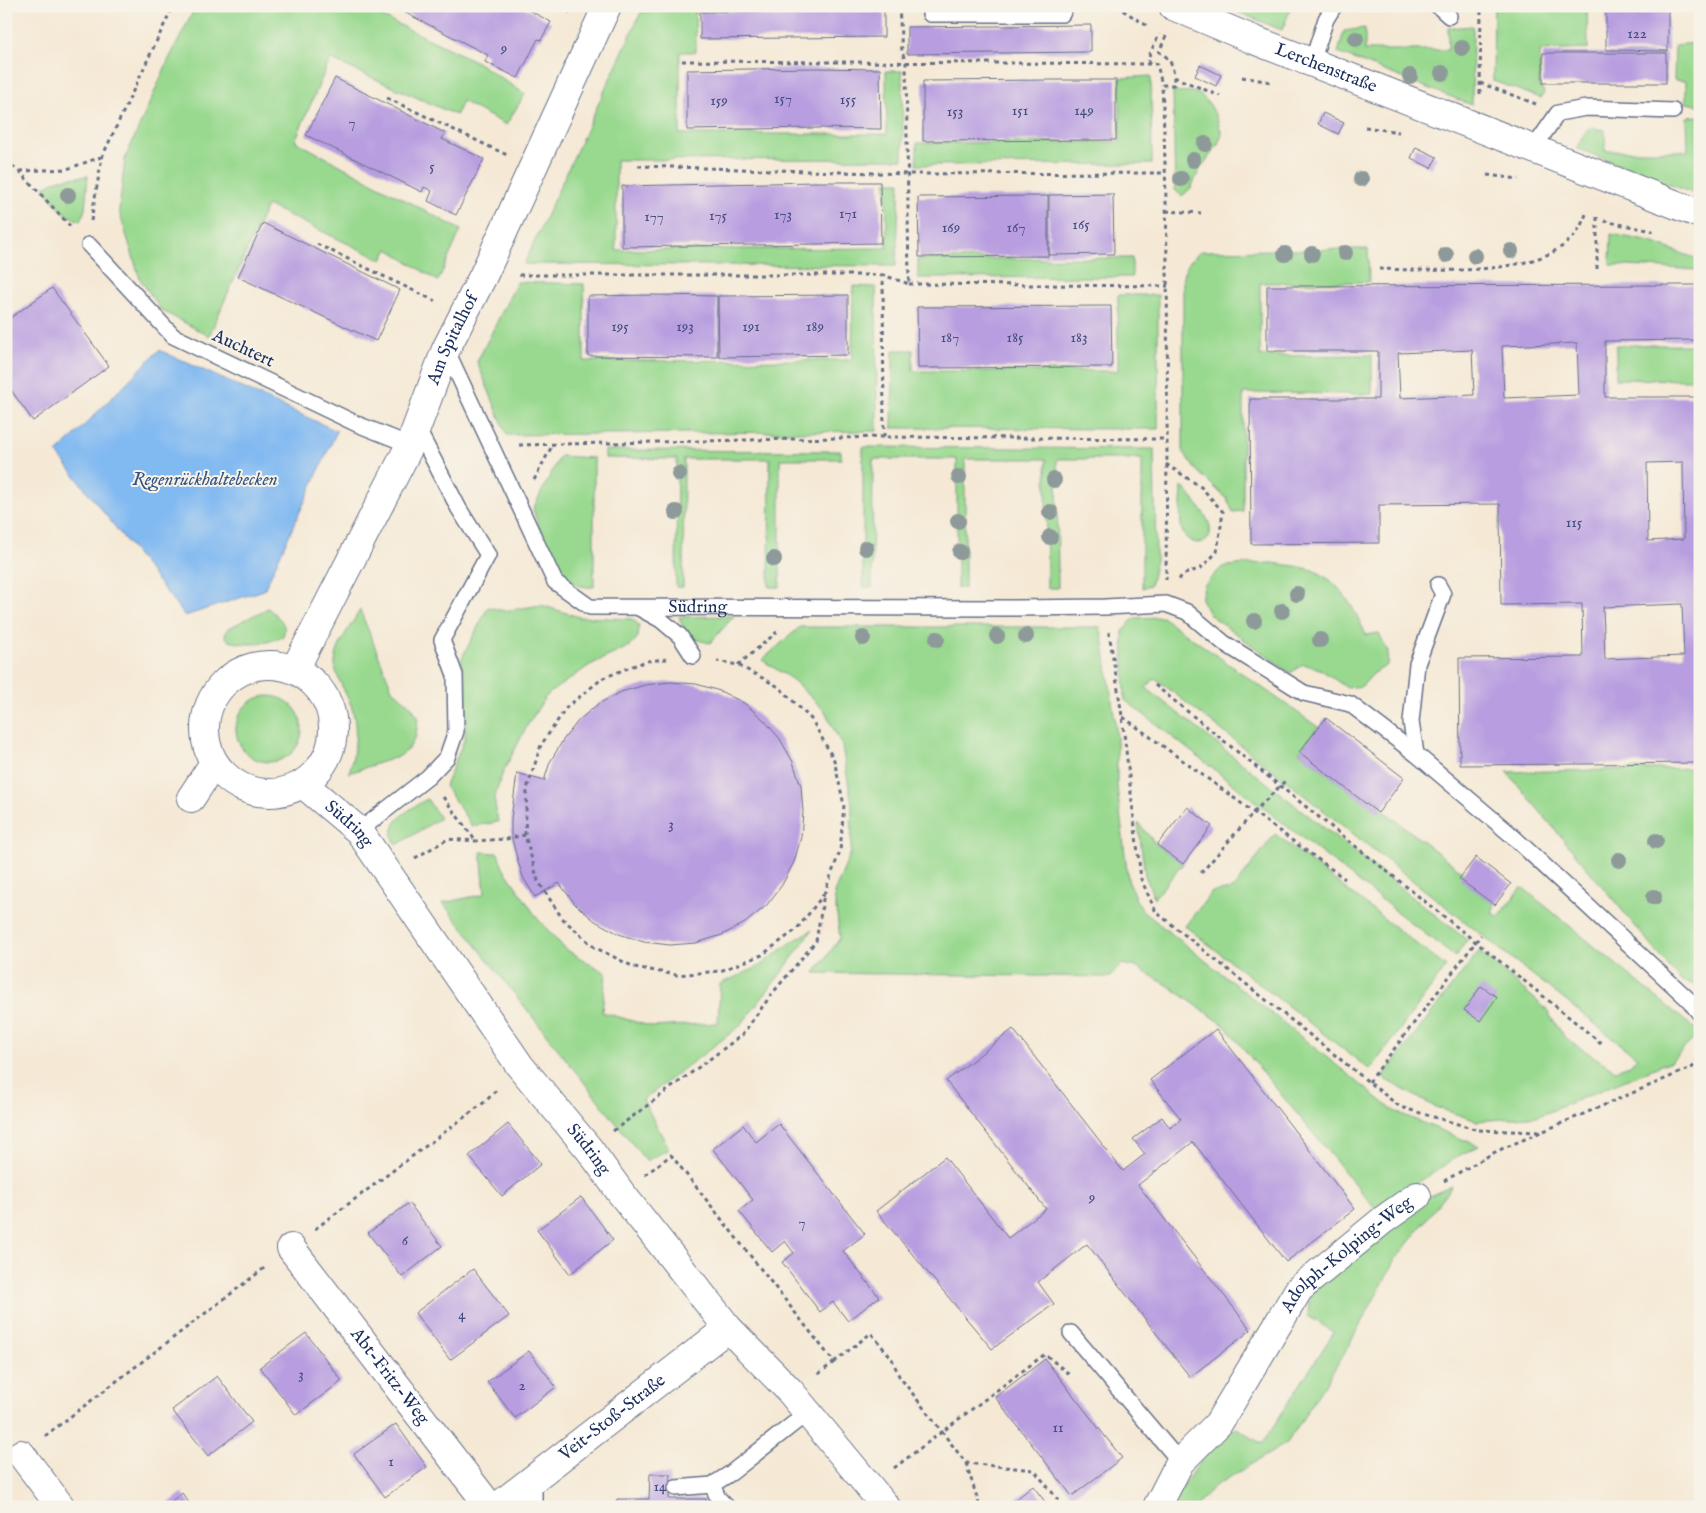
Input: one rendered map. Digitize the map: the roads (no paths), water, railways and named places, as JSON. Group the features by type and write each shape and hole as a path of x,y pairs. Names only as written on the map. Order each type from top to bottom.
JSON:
{"street":[{"name":"Am Spitalhof","path":"294,669 413,436 446,349 534,168 607,6"},
{"name":"Lerchenstraße","path":"1173,6 1700,214"},
{"path":"274,664 294,669 312,680 325,695 332,714 334,734 329,753 318,770 303,784 284,791 264,793 245,788 228,778 214,763 207,744 205,725 209,705 219,688 234,675 253,667 274,664"},
{"path":"191,798 214,763"},
{"name":"Südring","path":"303,784 359,831 520,1066 589,1149 621,1193 728,1328 789,1390 878,1497"},
{"name":"Adolph-Kolping-Weg","path":"1157,1507 1180,1462 1218,1424 1299,1289 1383,1220 1417,1196"},
{"name":"Abt-Fritz-Weg","path":"290,1248 490,1507"},
{"name":"Veit-Stoß-Straße","path":"497,1507 728,1328"},
{"path":"21,1454 61,1507"}],"lane":[{"path":"930,14 1062,14 1066,6"},
{"path":"1312,62 1326,19 1334,6"},
{"path":"1533,149 1558,113 1586,108 1673,110"},
{"name":"Auchtert","path":"89,245 173,336 357,424 413,436"},
{"name":"Südring","path":"446,349 555,582 590,607 1105,607 1166,604 1187,612 1224,643 1304,693 1350,704 1416,754"},
{"path":"359,831 428,777 447,757 456,731 454,675 442,640 488,555 413,436"},
{"path":"1438,585 1443,594 1417,664 1411,722 1416,754 1509,833 1689,1000 1700,1014"},
{"path":"638,607 661,620 680,636 693,656"},
{"path":"1071,1333 1180,1462"},
{"path":"676,1488 712,1485 808,1413"},
{"path":"534,1478 534,1507"},
{"path":"712,1485 718,1498 728,1507"}],"water":[{"name":"Regenrückhaltebecken","path":"159,350 337,431 264,590 185,616 57,453"}]}
